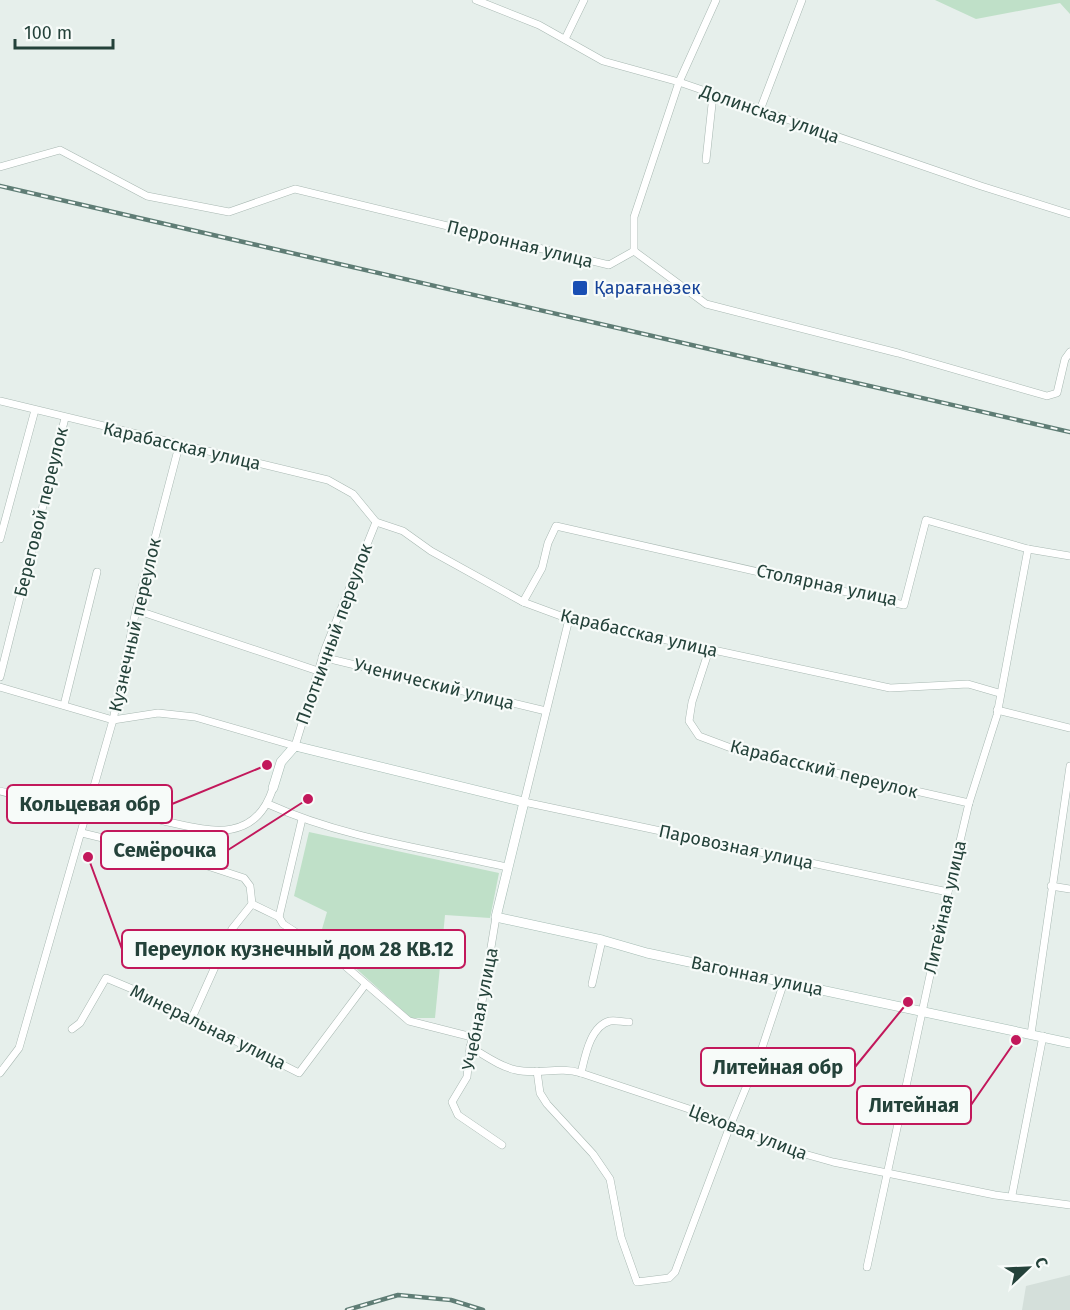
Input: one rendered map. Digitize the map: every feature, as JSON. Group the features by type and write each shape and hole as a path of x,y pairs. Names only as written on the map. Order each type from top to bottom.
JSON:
{"street":[{"name":"Долинская улица","path":"476,0 565,39 603,61 679,82 1070,214"},
{"path":"565,39 584,0"},
{"path":"716,0 679,82 634,217 634,251 706,304 909,356 1047,396 1057,393 1065,359 1070,352"},
{"path":"760,110 802,0"},
{"path":"706,160 713,95"},
{"name":"Перронная улица","path":"0,167 60,150 147,196 229,212 295,189 609,266 634,251"},
{"name":"Карабасская улица","path":"0,401 178,446 328,480 353,494 376,522 403,531 431,551 523,602 569,619 890,688 968,684 999,693"},
{"path":"0,539 35,410"},
{"name":"Береговой переулок","path":"0,677 65,418"},
{"name":"Кузнечный переулок","path":"0,1073 19,1048 91,804 113,720 136,610 178,446"},
{"name":"Столярная улица","path":"523,602 542,568 548,543 556,526 904,604 926,520 1028,549 1070,556"},
{"name":"Плотничный переулок","path":"295,746 322,657 362,550 376,522"},
{"name":"Литейная улица","path":"867,1267 948,892 969,803 997,710 1028,549"},
{"path":"64,705 97,572"},
{"path":"136,610 318,671"},
{"path":"496,917 569,619"},
{"name":"Карабасский переулок","path":"709,650 692,702 689,721 699,736 739,751 793,765 969,803"},
{"name":"Ученический улица","path":"322,657 546,711"},
{"path":"0,687 113,720 158,713 195,717 295,746 524,802"},
{"path":"997,710 1070,728"},
{"path":"91,804 214,832 238,828 252,820 268,804 281,762 295,746"},
{"path":"1031,1034 1070,766"},
{"path":"0,791 88,814"},
{"name":"Паровозная улица","path":"524,802 948,892"},
{"path":"268,804 302,819 507,867"},
{"path":"279,917 302,819"},
{"path":"82,833 177,856 244,878 250,886 252,904 232,929 192,1018"},
{"path":"1051,886 1070,890"},
{"path":"252,904 279,917 283,924 337,959 409,1022 472,1037"},
{"name":"Вагонная улица","path":"496,917 602,940 647,953 1070,1043"},
{"name":"Учебная улица","path":"496,917 481,1008 470,1047 467,1077 452,1102 458,1115 502,1145"},
{"path":"592,984 602,940"},
{"name":"Минеральная улица","path":"72,1029 80,1023 106,978 192,1018 299,1073 366,985"},
{"path":"537,1071 540,1093 547,1104 593,1154 610,1179 621,1237 637,1282 669,1278 675,1272 730,1126 750,1080 784,982"},
{"path":"581,1073 586,1048 601,1026 610,1021 629,1022"},
{"path":"1012,1195 1043,1036"},
{"name":"Цеховая улица","path":"470,1047 498,1064 517,1070 568,1069 581,1073 710,1116 776,1146 833,1162 995,1195 1012,1195 1070,1206"}],"shaded area":[{"path":"1070,1275 1070,1310 1022,1310 1026,1286"}],"green space":[{"path":"935,0 1070,0 1070,14 1060,3 976,19"},
{"path":"309,832 499,873 490,918 445,915 435,1018 411,1018 320,936 327,912 294,896"}],"railway":[{"path":"0,186 1070,432"},
{"path":"347,1310 398,1295 451,1300 483,1310"}],"place":[{"name":"Қарағанөзек","path":"580,288"},
{"name":"Кольцевая обр","path":"267,765"},
{"name":"Семёрочка","path":"308,799"},
{"name":"Переулок кузнечный дом 28 КВ.12","path":"88,857"},
{"name":"Литейная обр","path":"908,1002"},
{"name":"Литейная","path":"1016,1040"}]}
